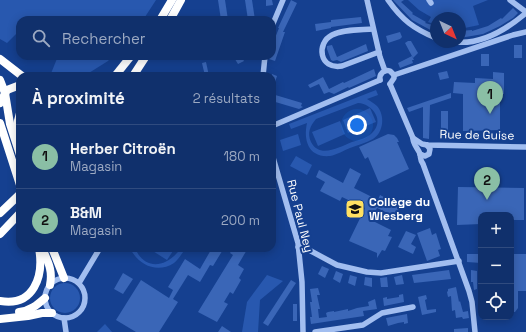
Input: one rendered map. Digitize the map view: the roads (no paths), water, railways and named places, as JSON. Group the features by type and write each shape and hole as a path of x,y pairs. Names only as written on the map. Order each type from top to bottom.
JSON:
{"highway":[{"path":"164,16 172,0"},
{"path":"166,16 181,0"},
{"path":"0,59 17,72"},
{"path":"118,72 128,60"},
{"path":"126,72 133,60"},
{"path":"136,72 143,60"},
{"path":"0,80 5,93 10,124 16,142"},
{"path":"0,103 7,90 16,87"},
{"path":"0,123 16,173"},
{"path":"0,213 16,198"},
{"path":"0,227 16,214"},
{"path":"0,234 16,215"},
{"path":"0,301 9,303 21,301 31,293 37,283 40,271 39,252"},
{"path":"44,252 52,275 50,285"},
{"path":"54,252 64,278"},
{"path":"0,314 26,311 35,307 45,298"},
{"path":"0,319 52,313"}],"street":[{"path":"276,17 283,0"},
{"path":"367,0 373,29 385,71"},
{"path":"388,0 398,14 407,22 421,32 430,36"},
{"path":"466,41 479,40 490,36 510,26 526,13 510,0"},
{"path":"373,29 341,32 331,35 323,46 322,54 324,61 329,66 336,67 379,52"},
{"path":"394,75 526,32"},
{"path":"263,72 265,60"},
{"path":"385,71 390,71 394,75"},
{"path":"380,80 381,75 385,71"},
{"path":"380,80 384,84 390,84 394,80 394,75"},
{"path":"276,124 380,80"},
{"path":"390,84 413,138 413,143 421,153"},
{"path":"413,138 430,149 430,151 421,153"},
{"path":"425,145 419,146 421,153 420,160 423,164 460,261 472,302 475,332"},
{"name":"Rue de Guise","path":"425,145 526,147"},
{"name":"Rue Paul Ney","path":"276,168 298,247 302,282 303,332"},
{"path":"298,247 309,250 337,265 367,272 381,272 460,261"},
{"path":"79,283 98,252"},
{"path":"64,278 72,279 79,283 84,294 83,306 75,315 64,318 52,313 46,303 45,298 46,291 50,285 56,280 64,278"},
{"path":"315,332 363,325 382,313 413,307"},
{"path":"64,318 66,332"}],"place":[{"name":"Herber Citroën","path":"490,114"},
{"name":"B&M","path":"487,200"},
{"name":"Collège du Wiesberg","path":"355,209"}]}
